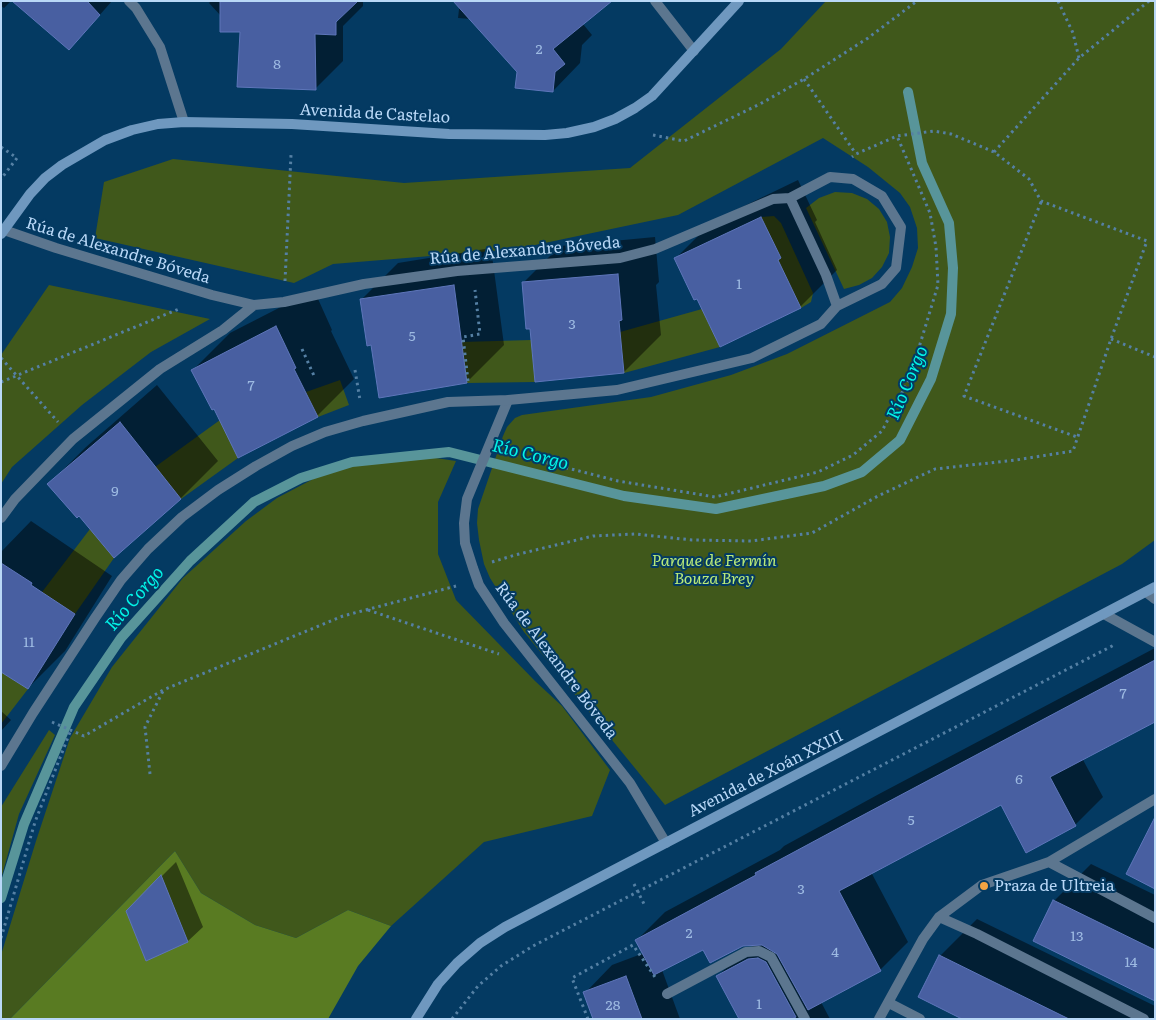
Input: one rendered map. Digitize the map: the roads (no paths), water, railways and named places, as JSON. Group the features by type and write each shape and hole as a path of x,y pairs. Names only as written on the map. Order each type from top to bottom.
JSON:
{"street":[{"path":"129,1 136,8 160,48 184,122"},
{"path":"655,1 694,51"},
{"name":"Avenida de Castelao","path":"3,232 30,194 46,178 82,152 132,130 158,124 184,122 292,124 449,134 545,135 567,133 594,127 616,119 652,96 739,1"},
{"name":"Rúa de Alexandre Bóveda","path":"3,232 212,295 254,304 284,302 364,284 472,270 620,258 655,249 773,199 790,198 830,177 853,179 882,196 901,227 896,268 882,284 837,306"},
{"path":"1,766 95,618 122,580 148,549 182,517 218,490 292,446 325,432 363,421 448,402 508,400 617,390 752,358 821,324 837,306 826,274 790,198"},
{"path":"1,518 14,498 73,439 160,369 223,330 254,304"},
{"name":"Rúa de Alexandre Bóveda","path":"508,400 467,499 464,523 465,543 472,568 479,585 504,623 630,783 666,843"},
{"path":"1150,589 1155,599"},
{"name":"Avenida de Xoán XXIII","path":"416,1019 438,984 457,963 480,943 532,911 666,843 1150,589"},
{"path":"1104,614 1155,642"},
{"path":"879,1019 923,939 939,917 982,885 1049,862 1155,799"},
{"path":"1049,862 1155,918"},
{"path":"939,917 1144,1019"},
{"path":"667,994 746,952 759,951 771,957 805,1019"},
{"path":"889,1002 920,1019"}],"waterway":[{"name":"Río Corgo","path":"1,898 24,824 74,707 121,638 190,561 254,502 301,478 352,462 449,452 624,496 716,509 824,486 862,472 900,440 931,379 951,314 953,268 949,223 922,163 908,92"}],"place":[{"name":"Praza de Ultreia","path":"984,886"}],"park label":[{"name":"Parque de Fermín Bouza Brey","path":"714,570"}]}
